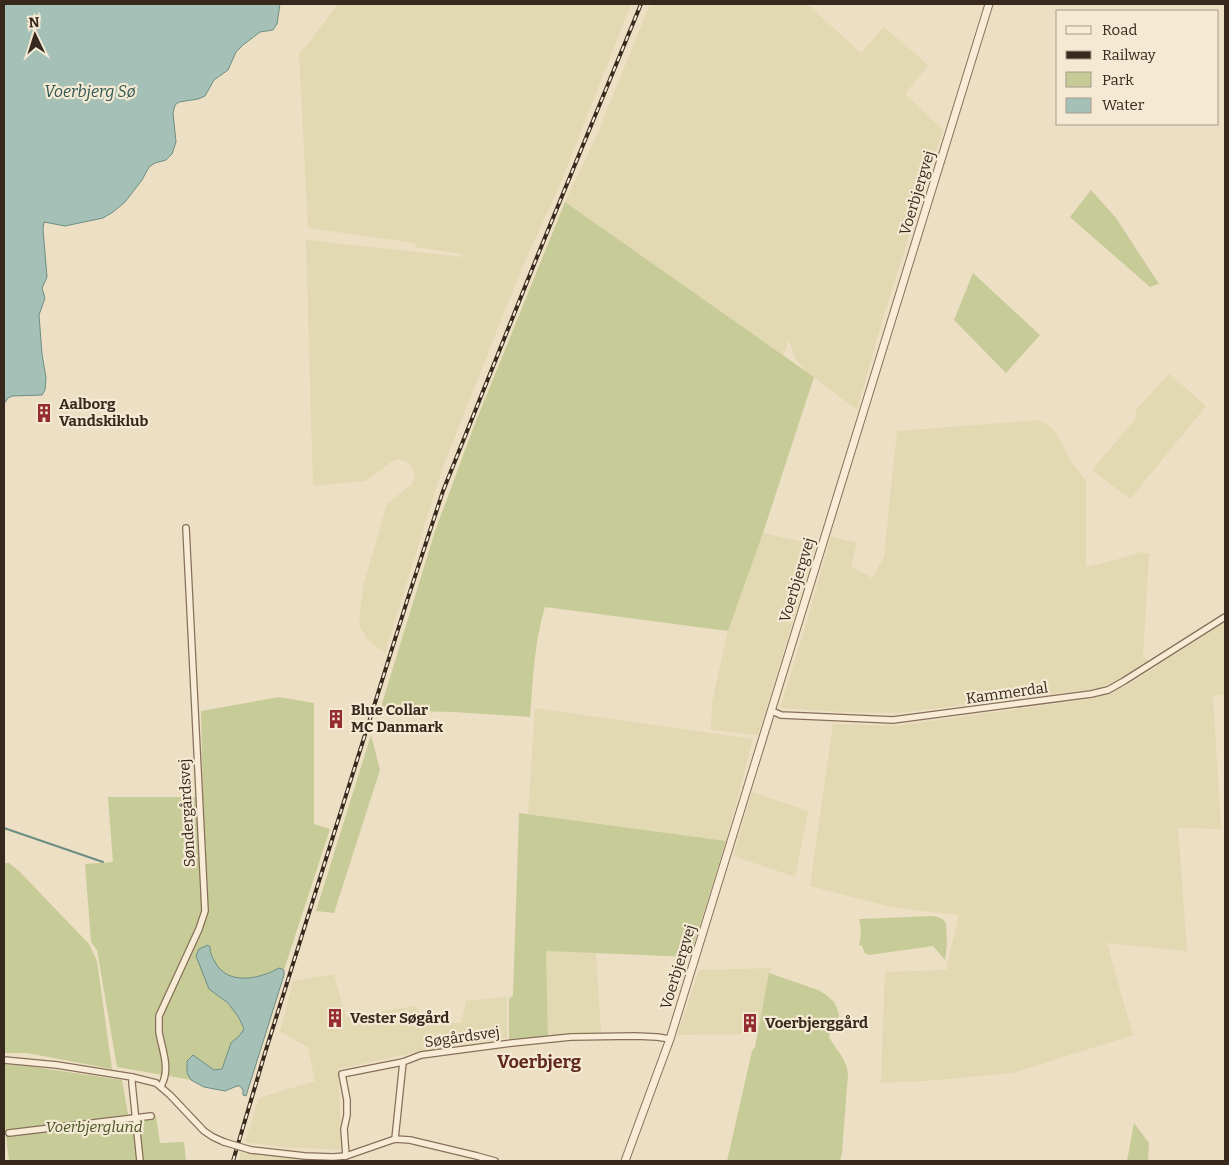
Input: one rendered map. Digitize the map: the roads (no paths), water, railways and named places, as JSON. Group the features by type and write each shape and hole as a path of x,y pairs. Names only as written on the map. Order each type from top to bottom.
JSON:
{"street":[{"name":"Voerbjergvej","path":"625,1161 670,1039 989,4"},
{"name":"Søndergårdsvej","path":"161,1086 166,1074 166,1067 159,1030 159,1016 199,928 204,911 186,528"},
{"name":"Kammerdal","path":"772,711 781,715 893,720 1092,694 1108,690 1124,681 1225,617"},
{"name":"Søgårdsvej","path":"346,1156 344,1129 347,1115 347,1100 342,1074 403,1062 421,1056 512,1043 571,1037 634,1036 670,1039"},
{"path":"4,1060 56,1065 148,1080 161,1086 213,1138 251,1150 333,1157 346,1156 395,1139 410,1140 494,1161"},
{"path":"395,1139 403,1062"},
{"path":"132,1077 140,1161"},
{"path":"9,1133 151,1116"}],"water":[{"name":"Voerbjerg Sø","path":"4,4 280,4 277,24 273,30 260,32 243,45 236,52 228,70 214,80 205,96 179,102 175,105 173,113 176,142 172,154 166,160 149,167 142,180 125,202 103,218 65,226 44,222 47,277 42,288 45,298 39,315 46,378 45,390 42,395 12,396 4,404"},
{"path":"208,945 220,970 227,975 244,978 263,975 279,968 284,970 246,1096 243,1095 243,1090 240,1086 225,1091 204,1087 191,1080 187,1073 187,1061 193,1055 214,1070 222,1069 231,1043 244,1029 239,1018 228,1003 209,989 196,956 199,949"}],"waterway":[{"path":"4,828 103,862"}],"railway":[{"path":"233,1161 265,1053 443,491 641,4"}],"place":[{"name":"Aalborg Vandskiklub","path":"44,413"},
{"name":"Blue Collar MC Danmark","path":"336,719"},
{"name":"Vester Søgård","path":"335,1018"},
{"name":"Voerbjerggård","path":"750,1023"}],"district":[{"name":"Voerbjerg","path":"539,1062"}],"park label":[{"name":"Voerbjerglund","path":"94,1127"}]}
